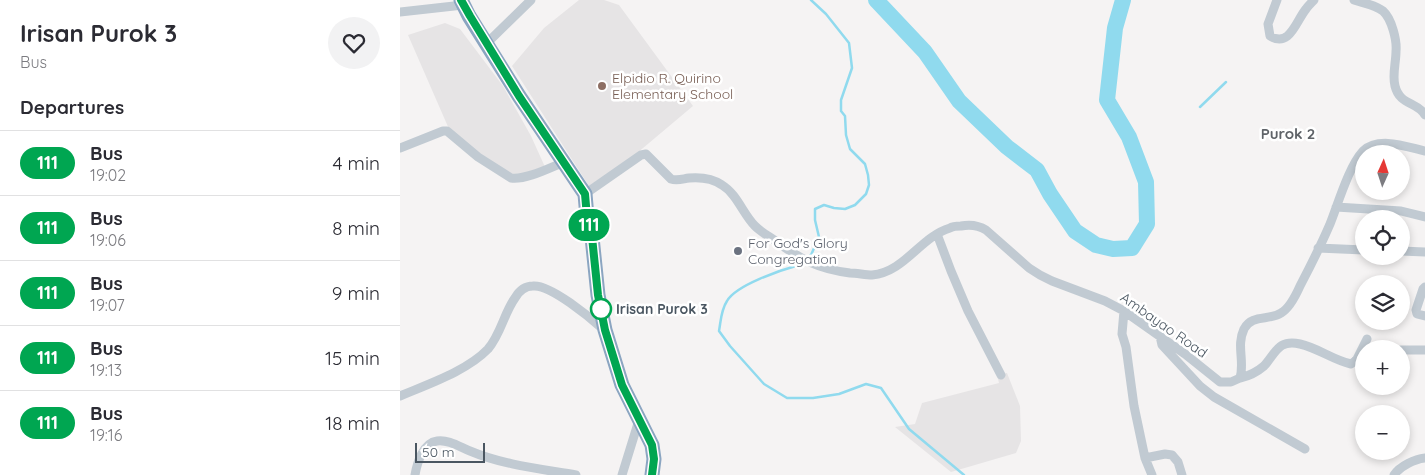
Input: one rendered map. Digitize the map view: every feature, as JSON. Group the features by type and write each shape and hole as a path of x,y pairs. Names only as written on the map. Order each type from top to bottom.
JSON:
{"highway":[{"path":"462,2 519,96 585,194 598,295 605,330 622,385 652,445 654,459 652,475"}],"street":[{"path":"487,43 531,0"},
{"path":"1277,0 1268,24 1270,36 1275,39 1282,39 1292,32 1306,8 1314,0"},
{"path":"1354,0 1379,9 1388,18 1395,36 1394,73 1395,86 1399,97 1420,108 1425,115"},
{"path":"400,12 462,2"},
{"path":"400,148 447,131 478,157 511,178 526,176 564,162"},
{"path":"1367,339 1354,363 1347,363 1300,344 1285,344 1279,346 1263,366 1250,376 1240,378 1243,368 1240,341 1246,327 1250,322 1280,314 1286,309 1299,288 1354,165 1363,151 1371,146 1392,144 1425,151"},
{"name":"Ambayao Road","path":"585,194 641,155 646,154 671,179 699,177 709,179 724,186 733,195 754,226 813,265 858,274 886,272 900,265 937,234 949,228 968,224 978,225 1029,268 1052,281 1105,301 1124,311 1184,354 1205,370 1212,378 1220,382 1231,382 1240,378"},
{"path":"1336,207 1401,211 1425,218"},
{"path":"937,234 968,310 1001,374"},
{"path":"1318,248 1355,250"},
{"path":"1410,251 1425,252"},
{"path":"400,396 447,376 479,357 494,341 515,296 523,289 533,286 543,287 582,311 605,330"},
{"path":"1425,287 1416,310 1418,314 1425,316"},
{"path":"1124,311 1122,334 1128,356 1140,436 1145,458 1152,475"},
{"path":"1160,336 1162,345 1200,386 1214,397 1305,449"},
{"path":"1410,350 1425,350"},
{"path":"622,475 639,420"},
{"path":"415,475 422,453 435,441 443,441 489,459 576,475"},
{"path":"1145,458 1165,454 1172,455 1178,462 1182,475"},
{"path":"1394,475 1397,470 1418,459 1425,458"}],"shaded area":[{"name":"Elpidio R. Quirino Elementary School","path":"579,0 604,0 619,5 693,106 630,159 589,186 512,66 544,28"},
{"path":"445,23 460,29 503,86 531,136 545,167 516,176 476,155 449,129 408,35"},
{"path":"1007,373 1020,406 1021,441 1016,453 951,472 895,427 915,424 922,403 999,383 997,375"}],"waterway":[{"path":"806,259 811,255 819,237 815,220 815,209 824,205 845,209 855,205 866,194 869,185 865,164 850,149 846,135 845,116 841,111 841,100 852,68 849,43 826,14 811,0"},
{"path":"876,0 925,52 959,101 1007,147 1037,170 1050,194 1075,231 1096,245 1113,249 1132,248 1147,224 1146,182 1129,137 1107,100 1115,28 1123,0"},
{"path":"1200,107 1226,82"},
{"path":"802,262 799,265 781,270 749,284 732,295 724,308 719,331 730,346 764,384 787,398 813,398 839,394 866,384 881,388 909,429 964,475"}],"bus line":[{"name":"111","path":"461,0 519,96 585,194 598,295 605,330 622,385 652,445 654,459 652,475"}],"place":[{"name":"Elpidio R. Quirino Elementary School","path":"602,86"},
{"name":"For God's Glory Congregation","path":"738,251"},
{"name":"Irisan Purok 3","path":"601,309"}],"district":[{"name":"Purok 2","path":"1288,134"}]}
